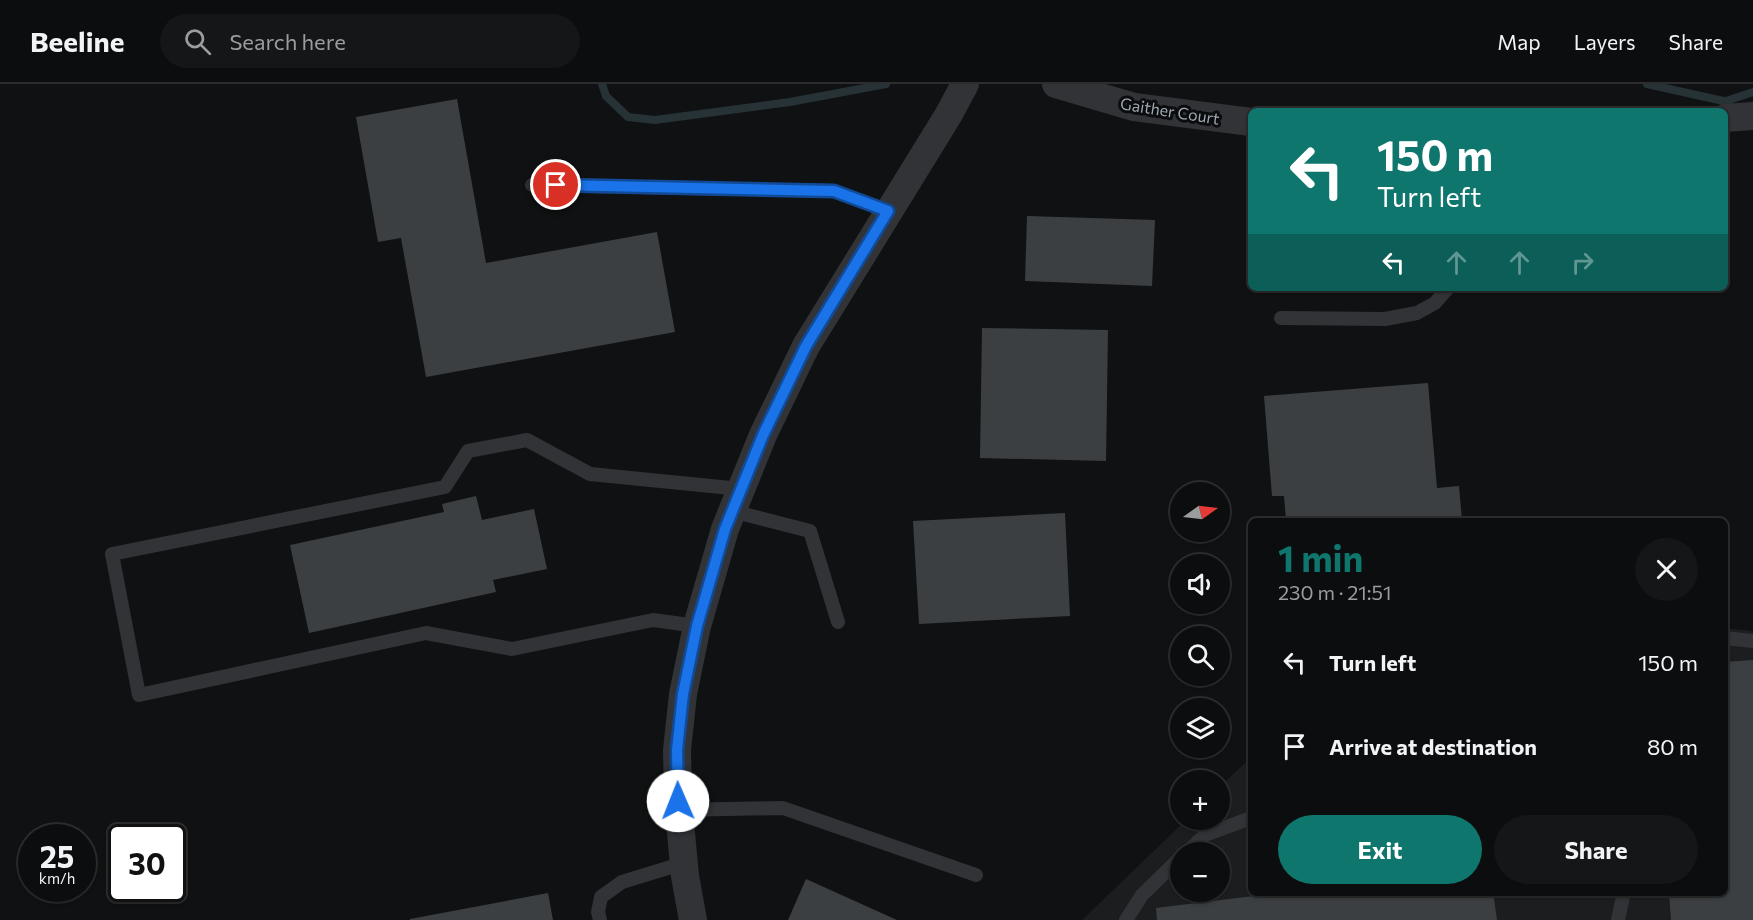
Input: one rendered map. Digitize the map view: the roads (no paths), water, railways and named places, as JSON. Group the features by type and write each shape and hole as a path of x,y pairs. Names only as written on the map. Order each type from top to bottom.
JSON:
{"street":[{"path":"693,920 679,810 677,750 683,694 697,626 725,529 763,435 806,346 965,84"},
{"name":"Gaither Court","path":"1056,84 1134,107 1248,122"},
{"path":"1728,118 1753,116"}],"lane":[{"path":"532,185 834,191 888,211"},
{"path":"1281,318 1385,320 1417,314 1435,303 1445,291"},
{"path":"697,626 653,620 512,649 426,633 139,695 112,554 445,487 468,451 527,440 590,474 737,500 810,531 838,622"},
{"path":"1728,638 1753,641"},
{"path":"679,810 783,808 976,875"},
{"path":"1198,842 1205,835 1248,819"},
{"path":"600,920 598,912 601,897 622,882 684,863"},
{"path":"1126,920 1142,895 1170,868"},
{"path":"1618,920 1623,896"}],"waterway":[{"path":"602,84 606,96 628,117 655,120 790,102 886,84"},
{"path":"1647,84 1728,102"},
{"path":"1726,101 1753,92"}]}
